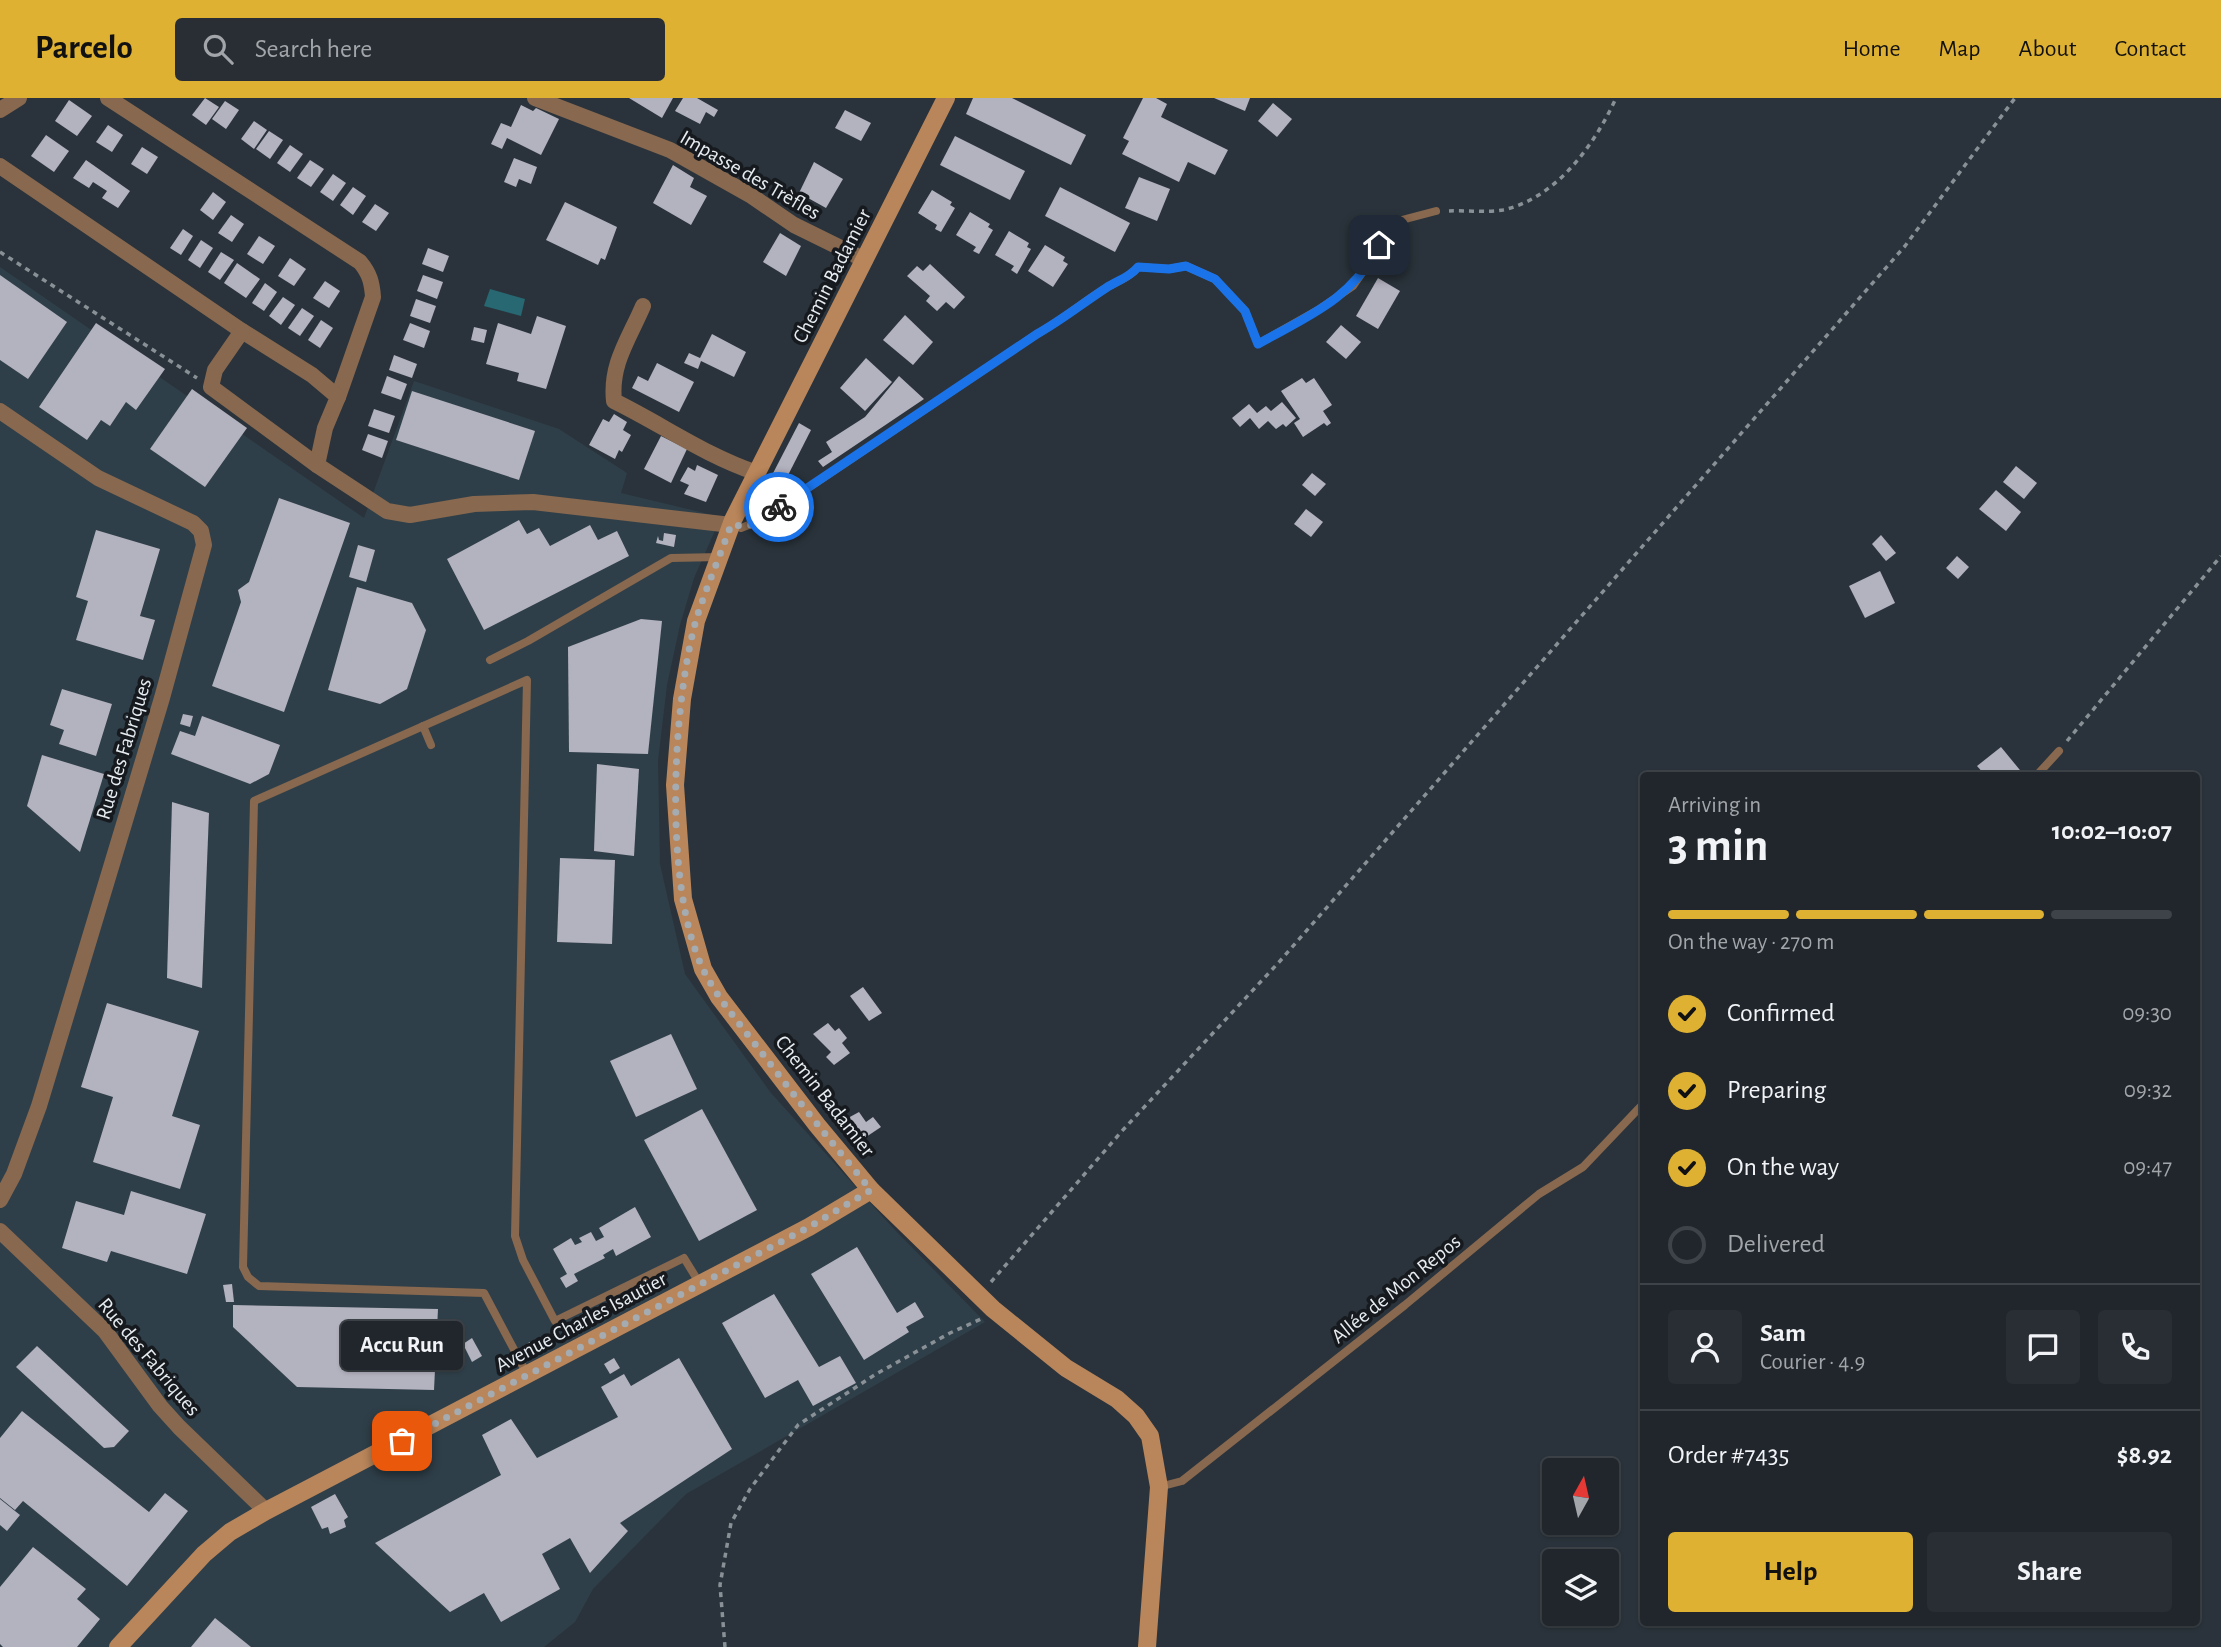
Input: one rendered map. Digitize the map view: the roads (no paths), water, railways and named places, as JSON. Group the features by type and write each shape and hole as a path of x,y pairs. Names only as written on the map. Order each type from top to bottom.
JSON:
{"street":[{"path":"0,110 19,98"},
{"path":"108,98 360,262 367,270 372,282 373,297 326,428 317,466"},
{"name":"Impasse des Trèfles","path":"535,98 670,150 750,195 794,225 865,260"},
{"name":"Chemin Badamier","path":"946,98 731,525 696,621 682,699 675,785 679,862 691,935 703,969 719,998 817,1125 871,1190 978,1295 1066,1368 1117,1399 1136,1416 1150,1436 1160,1487 1147,1647"},
{"path":"0,166 242,331 312,374 338,397"},
{"path":"643,306 617,360 612,382 614,401 702,450 757,473"},
{"path":"242,331 215,370 211,387 317,466 387,510 410,515 474,504 533,502 731,525"},
{"name":"Rue des Fabriques","path":"0,411 98,478 193,523 201,531 204,545 162,698 39,1106 14,1174 0,1200"},
{"name":"Avenue Charles Isautier","path":"118,1647 204,1554 230,1532 809,1227 871,1190"},
{"name":"Rue des Fabriques","path":"0,1231 105,1331 178,1427 266,1511"}],"lane":[{"path":"731,525 741,527 759,521 1037,334 1067,317 1107,287 1130,276 1138,267 1169,269 1186,266 1215,279 1245,311 1258,344 1318,310 1353,286 1398,221 1436,211"},
{"path":"490,660 528,641 671,558 720,557"},
{"path":"528,1376 484,1293 259,1286 248,1277 243,1267 254,801 527,680 515,1236 523,1261 555,1321 684,1258 700,1284"},
{"path":"423,726 431,745"},
{"path":"2040,772 2059,751"},
{"name":"Allée de Mon Repos","path":"1160,1487 1182,1481 1539,1195 1583,1167 1640,1107"}],"water":[{"path":"490,289 525,299 521,316 484,306"}],"place":[{"name":"Accu Run","path":"402,1441"}]}
